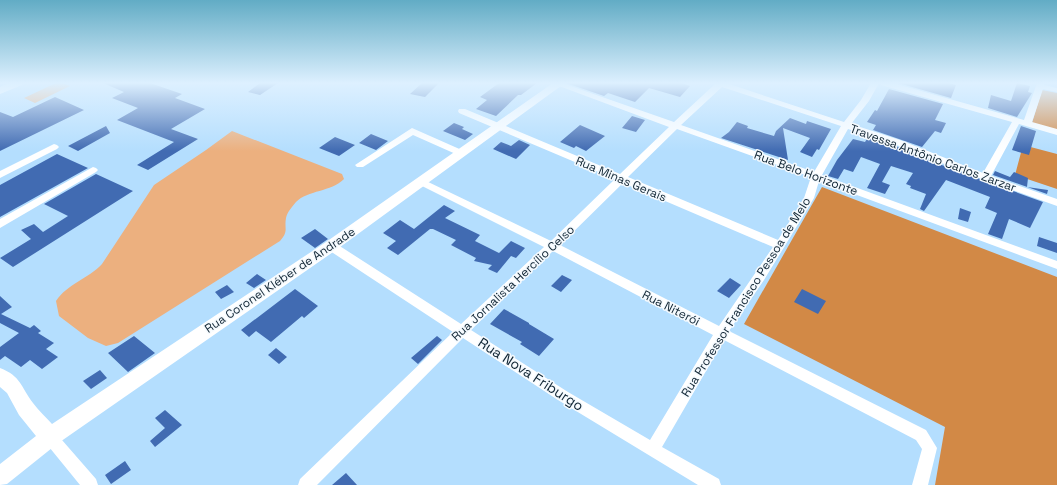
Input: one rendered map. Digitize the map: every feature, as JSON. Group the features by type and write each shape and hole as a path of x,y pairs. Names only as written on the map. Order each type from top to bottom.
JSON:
{"main road":[{"name":"Rua Coronel Kléber de Andrade","path":"0,477 50,438 331,246 461,153 499,128 528,106"},
{"path":"0,376 14,386 26,408 50,438"}],"street":[{"name":"Rua Belo Horizonte","path":"619,106 816,176 1057,265"},
{"name":"Rua Jornalista Hercílio Celso","path":"306,485 463,330 622,179 696,106"},
{"name":"Travessa Antônio Carlos Zarzar","path":"785,106 897,142 985,178 1057,203"},
{"name":"Rua Professor Francisco Pessoa de Melo","path":"652,450 721,334 809,198 816,176 846,125 861,106"},
{"path":"965,106 1057,132"},
{"path":"1027,123 1033,106"},
{"name":"Rua Minas Gerais","path":"462,111 499,128 780,245"},
{"path":"985,178 1017,120"},
{"path":"360,165 412,131 461,153"},
{"path":"0,175 54,147"},
{"path":"0,224 93,170"},
{"name":"Rua Niterói","path":"421,182 552,246 721,334 921,435 930,448 920,485"},
{"name":"Rua Nova Friburgo","path":"331,246 563,396 713,485"},
{"path":"50,438 90,485"}],"shaded area":[{"path":"1037,106 1057,106 1057,130 1032,123"},
{"path":"232,131 342,174 344,179 333,186 307,195 296,202 290,209 287,216 285,232 280,241 118,343 106,346 88,338 59,316 56,301 66,290 102,264 154,185"},
{"path":"1023,145 1057,154 1057,189 1015,175"},
{"path":"822,187 1057,277 1057,485 935,485 945,427 744,324"}],"building":[{"path":"37,106 74,106 84,110 0,151 0,112 13,117"},
{"path":"132,106 196,106 205,109 171,129 198,139 148,170 137,165 174,142 117,120 138,108"},
{"path":"480,106 507,106 496,116 476,109"},
{"path":"880,106 942,106 935,120 946,123 941,133 935,131 922,147 873,130 876,125 867,122 875,110 877,111"},
{"path":"989,106 1024,106 1017,117 988,108"},
{"path":"632,116 645,120 636,132 622,128"},
{"path":"790,118 806,124 807,121 831,129 819,150 817,149 812,157 800,152 810,138 783,128 788,160 721,138 729,132 737,122 748,126 747,128 774,136 776,131"},
{"path":"454,123 464,127 462,129 473,134 465,140 443,131"},
{"path":"580,125 605,136 586,151 576,146 574,148 560,142"},
{"path":"106,126 110,133 78,151 68,146"},
{"path":"1021,126 1036,131 1029,155 1012,150"},
{"path":"371,134 388,141 376,150 359,143"},
{"path":"335,137 355,145 339,156 319,148"},
{"path":"868,137 893,145 939,164 1043,202 1030,228 1009,219 1002,239 988,234 997,213 985,208 990,197 946,180 924,211 920,209 926,194 910,188 911,186 906,184 913,173 891,166 882,182 890,185 885,194 867,188 880,164 861,157 853,172 844,169 838,179 828,176 837,160 853,139 865,142"},
{"path":"519,140 530,145 516,159 493,149 501,142 511,146"},
{"path":"57,154 88,168 0,217 0,185"},
{"path":"995,171 1010,177 1014,172 1028,178 1027,187 993,175"},
{"path":"96,174 133,191 13,267 0,258 31,239 21,230 34,224 43,232 68,216 44,204"},
{"path":"1027,187 1048,190 1047,194"},
{"path":"444,205 455,211 445,218 480,235 475,241 499,253 511,241 525,248 516,258 511,256 497,273 488,269 492,265 474,261 476,258 451,245 456,240 433,229 430,229 398,255 387,248 396,241 383,233 400,220 414,229"},
{"path":"960,208 971,212 968,222 958,219"},
{"path":"315,229 328,239 315,248 301,238"},
{"path":"1039,237 1057,243 1057,253 1037,246"},
{"path":"257,274 266,280 254,288 246,283"},
{"path":"562,275 572,280 561,292 551,286"},
{"path":"730,278 741,285 729,298 717,291"},
{"path":"227,285 234,292 221,299 215,292"},
{"path":"295,289 318,306 304,318 302,316 271,342 256,331 249,337 241,330"},
{"path":"802,289 826,301 818,314 794,302"},
{"path":"0,296 12,307 1,314 30,328 34,325 41,331 38,333 54,343 46,349 58,357 42,369 30,360 21,367 5,356 0,360 0,347 19,333 0,323"},
{"path":"504,309 554,339 539,356 520,344 522,342 490,324"},
{"path":"134,336 155,353 128,372 108,353"},
{"path":"437,336 442,340 418,364 411,358"},
{"path":"276,348 287,357 279,364 268,355"},
{"path":"100,370 107,378 91,389 83,381"},
{"path":"165,410 182,425 155,447 150,441 165,428 155,418"},
{"path":"125,461 131,470 111,484 105,475"},
{"path":"346,473 357,485 332,485"}]}
